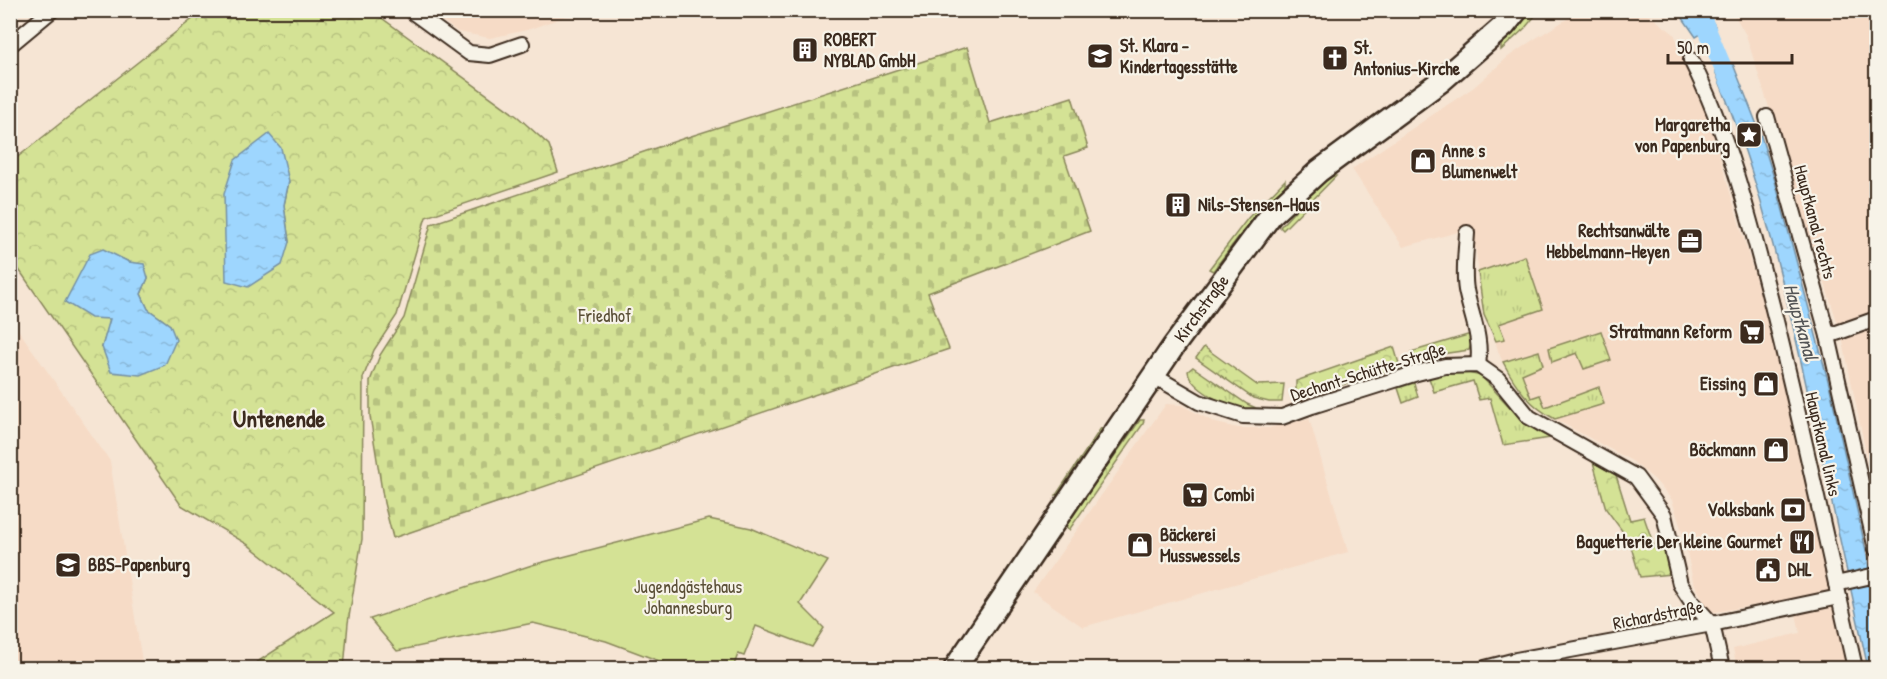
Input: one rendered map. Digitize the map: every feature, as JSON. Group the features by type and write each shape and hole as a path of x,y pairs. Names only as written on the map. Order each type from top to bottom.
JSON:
{"main road":[{"name":"Kirchstraße","path":"955,669 1218,284 1271,215 1319,171 1441,81 1505,25 1517,10"}],"street":[{"path":"10,45 52,10"},
{"path":"410,10 469,53 490,55 522,44"},
{"name":"Hauptkanal links","path":"1691,60 1719,125 1756,243 1840,587 1855,669"},
{"name":"Hauptkanal rechts","path":"1767,117 1828,336 1876,549"},
{"path":"1467,233 1466,289 1477,329 1480,351 1478,365 1498,379 1529,417 1636,477 1664,515 1680,584 1692,602 1712,624 1722,669"},
{"path":"1828,336 1876,319"},
{"name":"Dechant-Schütte-Straße","path":"1154,376 1198,402 1243,416 1282,417 1417,373 1445,366 1478,365"},
{"name":"Richardstraße","path":"1485,669 1516,660 1712,624 1840,587 1876,574"}],"shaded area":[{"path":"428,11 581,11 527,30 490,38 458,32"},
{"path":"1580,11 1644,11 1674,34 1703,100 1775,345 1851,668 1737,668 1733,649 1800,633 1793,599 1710,613 1693,581 1684,538 1672,500 1655,480 1632,461 1542,412 1522,394 1504,365 1484,315 1473,228 1403,247 1352,169 1474,87 1508,57"},
{"path":"1732,11 1876,11 1876,501 1842,337 1746,35"},
{"name":"BBS-Papenburg","path":"10,318 110,461 143,668 11,668"},
{"path":"1166,404 1181,405 1216,423 1238,428 1269,428 1309,418 1348,552 1083,627 1033,592"}],"green space":[{"path":"204,10 372,11 518,117 549,145 558,172 426,217 397,315 374,350 363,378 362,539 348,623 344,668 248,668 334,612 247,544 181,505 11,258 10,163","holes":["289,181 284,205 289,242 226,281","103,250 129,262 148,278 141,294 148,309 170,325 102,347 111,318"]},
{"path":"1531,11 1539,11 1525,28 1501,50 1501,44"},
{"name":"Friedhof","path":"967,47 990,123 1072,97 1088,148 1064,156 1090,231 928,293 949,349 393,538 384,503 370,416 370,381 380,355 404,318 431,224 682,139"},
{"path":"1328,175 1336,176 1283,230 1280,227"},
{"path":"1285,180 1285,187 1252,219 1213,271 1209,269 1248,218"},
{"path":"1525,256 1543,309 1499,324 1505,339 1496,341 1484,315 1478,272"},
{"path":"1601,331 1611,360 1584,369 1577,353 1552,362 1549,348"},
{"path":"1471,334 1472,341 1469,350 1441,354 1414,362 1411,352"},
{"path":"1204,347 1257,385 1284,384 1282,402 1253,398 1196,358"},
{"path":"1394,347 1400,367 1296,399 1296,381"},
{"path":"1539,351 1543,365 1522,374 1531,398 1540,395 1545,407 1599,387 1604,404 1555,419 1538,408 1519,388 1503,362"},
{"path":"1193,367 1247,404 1256,408 1274,410 1245,410 1220,401 1202,390 1190,378 1188,371"},
{"path":"1464,372 1481,376 1518,416 1550,438 1503,445 1490,398 1479,400 1473,381 1434,392 1429,378 1447,373"},
{"path":"1414,383 1418,397 1403,403 1398,388"},
{"path":"1140,420 1144,420 1143,424 1069,530 1065,525"},
{"path":"1101,428 1105,431 1063,495 1056,495"},
{"path":"1593,462 1616,475 1630,520 1644,517 1654,546 1667,550 1671,574 1640,577 1629,540 1606,509"},
{"name":"Jugendgästehaus Johannesburg","path":"709,519 751,528 828,561 800,604 824,628 812,647 756,626 744,656 738,654 733,668 678,668 606,641 533,623 397,651 370,619 532,565"}],"water":[{"path":"1678,11 1706,11 1715,26 1696,37"},
{"path":"1733,64 1759,130 1775,181 1830,388 1876,596 1876,668 1868,668 1800,356 1770,232 1745,151 1715,71"},
{"path":"269,134 281,148 289,181 284,205 289,242 282,265 248,287 226,281 224,194 235,160"},
{"path":"103,249 129,262 144,264 148,278 141,294 148,309 170,325 176,340 165,365 140,375 111,372 102,347 110,319 91,318 65,302 90,254"}],"waterway":[{"name":"Hauptkanal","path":"1699,10 1732,89"}],"place":[{"name":"ROBERT NYBLAD GmbH","path":"805,50"},
{"name":"St. Klara - Kindertagesstätte","path":"1100,56"},
{"name":"St. Antonius-Kirche","path":"1335,58"},
{"name":"Margaretha von Papenburg","path":"1749,135"},
{"name":"Anne s Blumenwelt","path":"1423,161"},
{"name":"Nils-Stensen-Haus","path":"1178,205"},
{"name":"Rechtsanwälte Hebbelmann-Heyen","path":"1690,241"},
{"name":"Stratmann Reform","path":"1752,332"},
{"name":"Eissing","path":"1766,384"},
{"name":"Böckmann","path":"1776,450"},
{"name":"Combi","path":"1195,495"},
{"name":"Volksbank","path":"1793,510"},
{"name":"Baguetterie Der kleine Gourmet","path":"1802,542"},
{"name":"Bäckerei Musswessels","path":"1140,545"},
{"name":"BBS-Papenburg","path":"68,565"},
{"name":"DHL","path":"1768,570"}],"district":[{"name":"Untenende","path":"279,419"}]}
